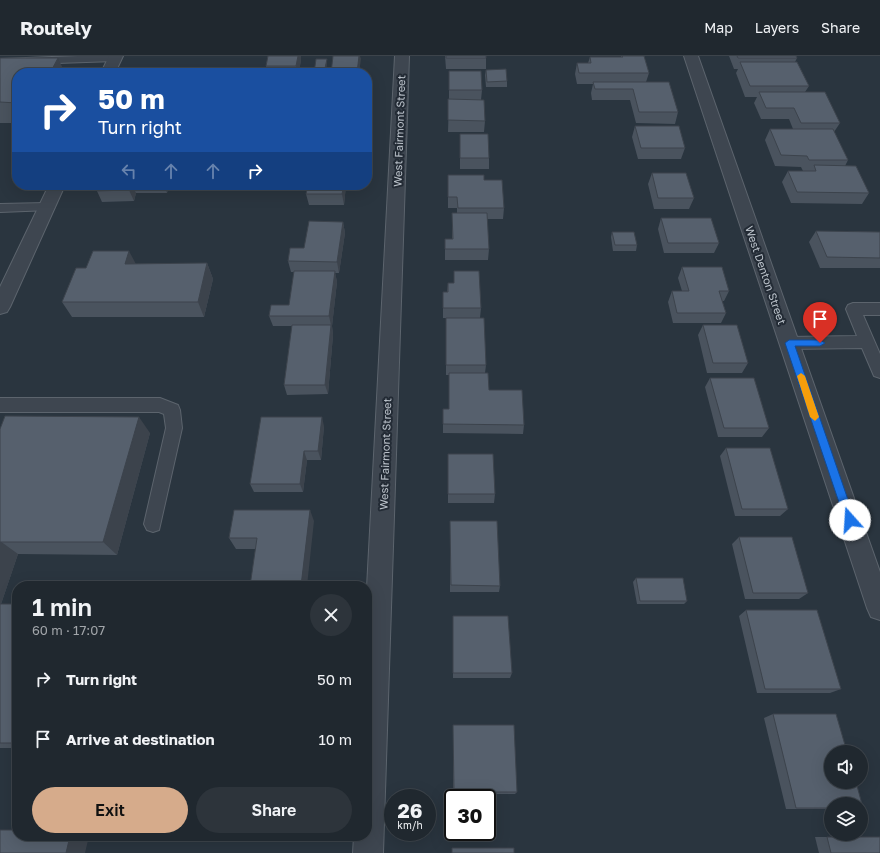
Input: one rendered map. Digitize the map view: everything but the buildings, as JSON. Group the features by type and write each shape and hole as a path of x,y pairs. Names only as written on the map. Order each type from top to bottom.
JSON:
{"street":[{"name":"West Fairmont Street","path":"372,759 402,56"},
{"name":"West Denton Street","path":"691,56 880,608"},
{"path":"110,68 116,57"},
{"path":"0,308 54,190"},
{"name":"West Fairmont Street","path":"368,853 369,841"}],"lane":[{"path":"0,62 41,58 116,57"},
{"path":"0,208 46,207"},
{"path":"880,309 854,309 880,372"},
{"path":"789,343 867,342"},
{"path":"0,405 160,405 172,410 174,428 153,524"}],"slow traffic":[{"path":"801,376 815,417"}],"route":[{"path":"820,343 789,343 850,520"}]}
